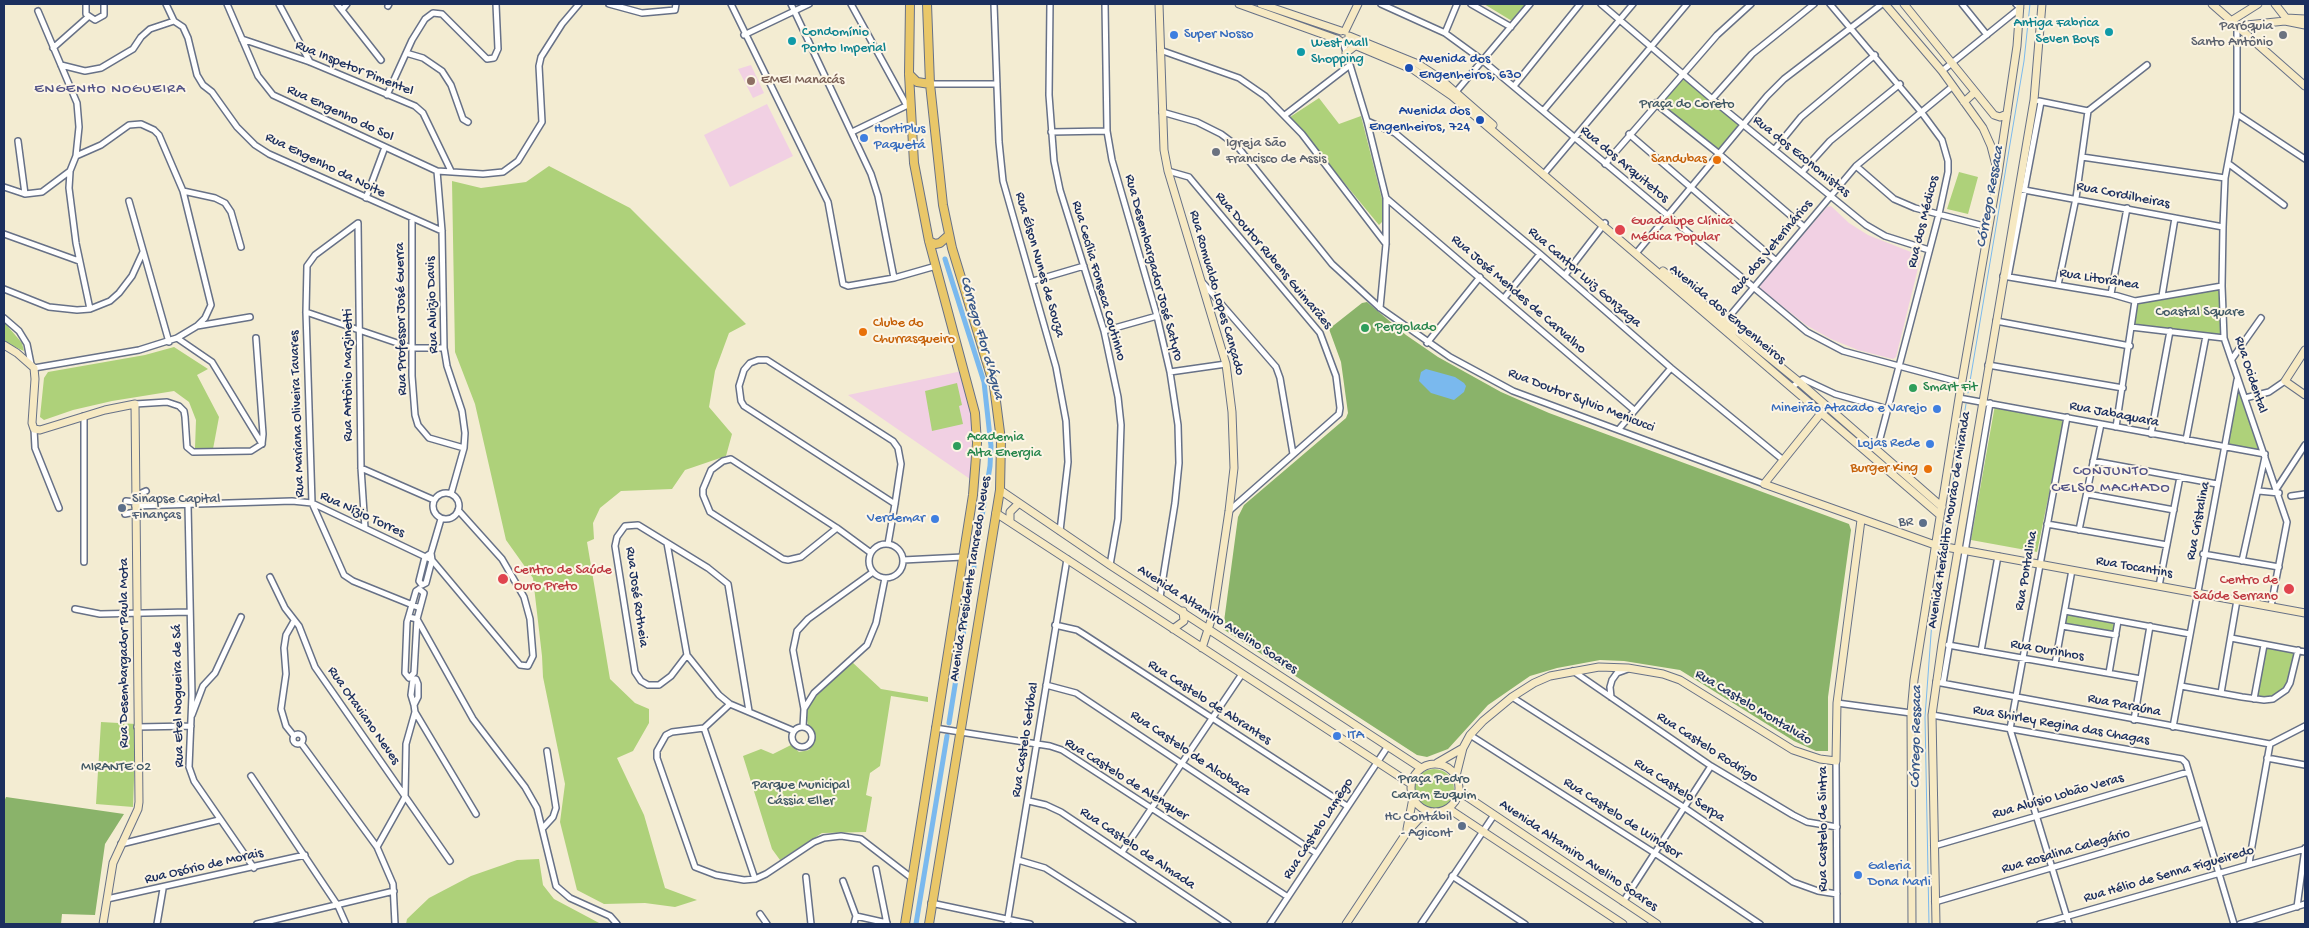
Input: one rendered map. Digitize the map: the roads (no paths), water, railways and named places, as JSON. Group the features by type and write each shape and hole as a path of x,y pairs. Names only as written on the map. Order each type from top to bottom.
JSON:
{"main road":[{"name":"Avenida Presidente Tancredo Neves","path":"905,924 976,474 976,413 929,241 914,163 908,104 910,4"},
{"name":"Avenida Presidente Tancredo Neves","path":"927,4 930,84 938,172 952,248 994,386 999,410 1000,490 956,732 929,924"},
{"path":"909,74 917,82 930,84"},
{"path":"929,241 940,243 949,235"},
{"path":"933,256 940,247 952,248"}],"street":[{"path":"86,4 84,11 88,17 95,20 101,18 105,12 104,4"},
{"name":"Rua Engenho da Noite","path":"166,4 174,21 183,27 188,38 197,75 236,127 255,145 269,154 412,220 442,231"},
{"name":"Rua Engenho do Sol","path":"227,4 258,76 273,95 437,171"},
{"path":"279,4 310,62"},
{"path":"337,4 381,60"},
{"path":"342,10 347,4"},
{"path":"387,95 406,53 425,19 438,12 482,55 489,60 494,58 498,50 496,4"},
{"path":"437,171 495,174 509,168 525,151 542,122 539,66 541,57 555,34 579,4"},
{"path":"609,4 642,13 675,10 676,4"},
{"path":"731,4 744,35 820,181 828,202 843,284 846,286 894,278 936,266"},
{"path":"791,4 872,174 894,278"},
{"path":"744,35 809,4"},
{"path":"851,4 908,104 852,132"},
{"name":"Rua Élson Nunes de Souza","path":"994,4 1003,181 1012,219 1033,281 1056,367 1066,421 1068,462 1060,531"},
{"name":"Rua Cecília Fonseca Coutinho","path":"1050,4 1050,132 1060,190 1104,331 1118,397 1121,425 1118,520 1110,565"},
{"name":"Rua Desembargador José Satyro","path":"1105,4 1107,131 1112,160 1157,316 1170,372 1178,425 1179,463 1175,503 1160,597"},
{"name":"Rua Romualdo Lopes Cançado","path":"1159,4 1161,112 1168,171 1226,364 1233,433 1234,468 1229,511 1214,610 1202,648"},
{"name":"Avenida dos Engenheiros","path":"1239,4 1310,24"},
{"name":"Avenida dos Engenheiros","path":"1261,4 1418,64 1604,225 1723,324 1798,381 1877,450 1941,511"},
{"path":"1358,4 1344,37 1346,53 1367,121 1386,198 1386,244 1380,308"},
{"name":"Rua dos Arquitetos","path":"1382,4 1445,33 1482,60 1752,288 1794,322 1824,342 1843,351 1962,383"},
{"path":"1445,33 1458,4"},
{"path":"1471,4 1511,27"},
{"path":"1454,94 1530,4"},
{"path":"1514,86 1580,4"},
{"name":"Rua dos Economistas","path":"1601,4 1682,74 1866,225 1885,236 1929,250"},
{"path":"1543,111 1633,4"},
{"path":"1544,173 1687,4"},
{"path":"1605,164 1655,104 1717,35 1751,4"},
{"path":"1712,99 1752,54 1814,4"},
{"name":"Rua dos Médicos","path":"1830,4 1900,84 1946,150 1948,172 1939,214 1877,450"},
{"path":"1638,251 1718,153 1784,79 1850,27 1883,4 1942,71 1988,136 1998,174"},
{"path":"1904,4 1953,62 1994,116 2000,117 2007,114"},
{"path":"1962,4 1988,35"},
{"name":"Avenida Heráclito Mourão de Miranda","path":"1936,924 1932,715 1940,683 1958,550 1988,365 2038,101 2042,4"},
{"path":"2212,4 2305,86"},
{"path":"2234,24 2258,4"},
{"path":"2275,4 2286,18 2305,19"},
{"path":"1942,71 1988,35 2019,5"},
{"name":"Avenida Heráclito Mourão de Miranda","path":"1912,924 1911,714 1959,398 1998,174 2007,114 2019,5"},
{"path":"38,11 79,114 76,156 70,171 69,188 79,261 90,308"},
{"path":"53,48 88,17"},
{"path":"61,65 85,71 101,68 132,49 150,29 174,21"},
{"path":"2234,24 2282,22 2305,25"},
{"name":"Rua Ocidental","path":"2234,24 2237,114 2225,178 2222,286 2224,338 2278,491 2287,522 2271,606"},
{"name":"Avenida dos Engenheiros","path":"1344,37 1355,46 1414,70 1454,94"},
{"name":"Rua Inspetor Pimentel","path":"242,39 310,62 415,106 423,114 452,171"},
{"path":"1346,53 1355,46"},
{"path":"1160,50 1238,78 1265,96 1285,115 1386,244"},
{"path":"406,53 423,58 442,71 451,85 463,119 468,122"},
{"path":"1774,150 1801,117 1875,55"},
{"path":"1285,115 1350,64"},
{"path":"2058,285 2076,198 2088,111 2147,65"},
{"path":"930,84 997,84"},
{"path":"1802,172 1830,141 1900,84"},
{"name":"Rua dos Veterinários","path":"1723,324 1856,166 1953,86"},
{"path":"1964,102 1975,92"},
{"path":"2038,101 2088,111"},
{"path":"1655,104 1718,153 1804,227"},
{"name":"Rua Doutor Sylvio Menicucci","path":"1161,112 1197,122 1221,134 1237,146 1332,264 1380,308 1426,343 1513,391 1862,520 1937,546 1958,550"},
{"path":"2237,114 2305,159"},
{"name":"Rua Cantor Luiz Gonzaga","path":"1367,121 1395,133 1565,275 1671,368 1782,458"},
{"path":"2086,123 2094,125"},
{"path":"4,345 32,366 139,350 177,338 205,318 211,305 183,190 159,135 141,124 129,125 101,144 76,156"},
{"path":"1050,132 1107,131"},
{"path":"1629,134 1775,260"},
{"path":"18,141 25,194"},
{"path":"366,198 385,147"},
{"path":"2082,157 2225,178"},
{"path":"2229,164 2284,206"},
{"path":"1856,166 1894,199 1939,214 1988,227"},
{"path":"4,187 25,194 42,192 70,171"},
{"name":"Rua Aluizio Davis","path":"437,171 442,231 444,348 447,366 463,416 465,433 464,448 451,494"},
{"name":"Rua Doutor Rubens Guimarães","path":"1168,171 1189,178 1320,333 1334,367 1340,408 1339,414 1294,454"},
{"name":"Rua Cordilheiras","path":"2022,189 2223,227"},
{"path":"183,190 215,198 225,203 231,212 241,248"},
{"name":"Rua José Mendes de Carvalho","path":"1386,198 1634,410"},
{"path":"129,201 169,342"},
{"path":"2110,294 2127,208"},
{"path":"2162,296 2175,218"},
{"name":"Rua Professor José Guerra","path":"412,220 412,376 418,425 429,438 464,448"},
{"name":"Rua Mariana Oliveira Tavares","path":"358,223 314,255 307,266 306,312 312,503 344,575 353,581 420,608"},
{"name":"Rua Antônio Marzinetti","path":"358,223 361,330 361,468 365,528"},
{"path":"1565,275 1604,225"},
{"name":"Avenida dos Engenheiros","path":"1604,225 1638,251 1723,324 1792,387 1941,511"},
{"path":"4,234 79,261"},
{"path":"4,289 49,306 77,310 90,308 105,303 120,293 132,276 143,252"},
{"path":"1504,298 1540,254"},
{"path":"1033,281 1084,266"},
{"name":"Rua Litorânea","path":"2005,276 2136,300 2222,286"},
{"path":"1426,343 1480,277"},
{"path":"1203,283 1276,367 1280,378 1294,454 1229,511"},
{"path":"2116,427 2136,300"},
{"path":"306,312 412,348 444,348"},
{"path":"1104,331 1157,316"},
{"path":"196,326 250,317"},
{"path":"4,318 19,331 27,344 36,379 32,423 35,448 59,508"},
{"path":"2232,359 2261,318"},
{"path":"1996,321 2130,346"},
{"path":"2132,327 2224,338"},
{"path":"2151,434 2170,331"},
{"path":"2186,440 2206,336"},
{"path":"177,338 212,362 262,444"},
{"path":"34,429 40,430 84,416 135,404 167,402 184,410 186,444 190,450 197,453 252,451 262,444 263,434 256,338"},
{"path":"2245,398 2269,392 2285,382 2305,350"},
{"path":"888,544 895,504 901,464 898,448 894,442 767,360 758,360 750,363 744,370 739,386 740,401 744,406 895,504"},
{"path":"1170,372 1226,364"},
{"path":"1988,365 2123,388"},
{"path":"1619,429 1671,368"},
{"path":"1792,387 1798,381 1804,379 1835,394 1888,408"},
{"name":"Rua Cristalina","path":"2173,727 2237,379"},
{"path":"2285,382 2305,395"},
{"name":"Rua Jabaquara","path":"1959,398 2265,455"},
{"path":"1940,683 1948,645 1958,550 1990,403"},
{"name":"Rua Desembargador Paula Mota","path":"103,924 113,863 120,844 138,809 139,802 135,404"},
{"path":"1764,484 1782,458 1822,412"},
{"path":"84,416 84,562"},
{"name":"Rua Pontalina","path":"2010,729 2067,417"},
{"path":"2079,530 2101,424"},
{"path":"1854,439 1871,451 1877,450"},
{"path":"2258,491 2278,491 2305,445"},
{"path":"2242,561 2265,455"},
{"path":"837,528 809,552 801,557 788,560 710,512 703,496 711,470 723,461 731,459 837,528 871,553"},
{"path":"2093,461 2217,484"},
{"path":"361,468 434,500"},
{"path":"2159,586 2180,477"},
{"name":"Avenida Altamiro Avelino Soares","path":"1000,490 1110,565 1421,768"},
{"path":"125,514 146,491"},
{"path":"441,494 451,494 458,501 458,510 450,519 441,519 433,508 434,500 441,494"},
{"path":"2086,494 2174,510"},
{"path":"2291,496 2305,494"},
{"path":"126,501 135,504"},
{"name":"Rua Nízio Torres","path":"135,504 312,503 425,557 431,556 520,665 528,666 533,656 530,619 524,597 502,559 458,510"},
{"path":"1010,522 1010,512 1019,503"},
{"name":"Rua Etel Nogueira de Sá","path":"188,505 192,715 188,759 190,774 219,820 254,868"},
{"path":"996,514 1411,784"},
{"path":"425,557 419,581 422,585 426,583 441,519"},
{"name":"Rua Castelo de Sintra","path":"1838,924 1837,703 1862,520"},
{"path":"2047,524 2167,545"},
{"name":"Rua José Rotheia","path":"687,655 671,676 659,685 641,681 635,672 615,546 617,537 625,526 638,525 708,568 728,584 749,711"},
{"path":"667,543 687,655 719,695 730,704 794,731 803,727"},
{"path":"888,544 897,548 903,560 903,565 896,575 885,578 873,572 869,563 871,553 876,548 888,544"},
{"name":"Rua Tocantins","path":"1958,550 2305,612"},
{"path":"2204,554 2279,567"},
{"path":"903,560 963,556"},
{"path":"1981,651 1998,556"},
{"name":"Rua Castelo Setúbal","path":"1008,921 1067,559"},
{"path":"2055,664 2072,570"},
{"path":"803,727 804,709 793,650 795,637 800,626 873,572"},
{"name":"Rua Otaviano Neves","path":"270,577 294,621 299,626 315,667 450,861"},
{"path":"804,709 814,693 867,645 876,624 885,578"},
{"path":"422,590 424,593 420,608 417,619 414,673 409,678 405,673 409,617 416,591 422,590"},
{"path":"2221,693 2237,600"},
{"path":"74,609 89,613 189,612"},
{"path":"1173,629 1184,621 1183,611"},
{"path":"2065,611 2190,634"},
{"path":"192,715 203,686 215,673 241,617"},
{"path":"409,617 417,619 473,719 525,787 537,808 553,878 563,893 610,916 617,924"},
{"path":"294,621 286,635 284,648 286,674 280,709 286,726 295,735 302,736 300,743 377,847 394,892 396,924"},
{"path":"2109,673 2118,621"},
{"name":"Rua Castelo de Abrantes","path":"1055,625 1077,630 1347,806"},
{"path":"2062,626 2116,635"},
{"path":"2134,720 2150,626"},
{"path":"2231,638 2305,652"},
{"name":"Rua Ourinhos","path":"1948,645 2141,679"},
{"path":"2254,699 2264,645"},
{"path":"2181,686 2254,699 2273,699 2286,690 2290,683 2298,650"},
{"name":"Rua Castelo Montalvão","path":"1462,748 1483,721 1512,696 1534,683 1572,671 1599,667 1628,668 1663,674 1680,680 1793,750 1820,759 1836,761"},
{"path":"1611,697 1610,687 1612,680 1617,674 1628,668"},
{"name":"Rua Castelo Rodrigo","path":"1572,671 1711,766 1807,822 1837,827"},
{"path":"1122,852 1184,763 1242,674"},
{"name":"Rua Paraúna","path":"1940,683 2270,744"},
{"name":"Rua Castelo de Alcobaça","path":"1046,685 1076,693 1184,763 1316,853"},
{"path":"800,689 804,693 814,693"},
{"name":"Rua Castelo Serpa","path":"1512,696 1685,808 1793,882 1804,887 1837,894"},
{"path":"1837,703 1911,714"},
{"path":"730,704 704,728 672,732 661,740 658,751 657,758 695,867 702,872 744,880 755,879 766,874 814,842 824,838 841,836 861,840 912,879"},
{"path":"414,705 415,712 476,814"},
{"path":"377,847 405,797 406,744 415,712"},
{"name":"Rua Shirley Regina das Chagas","path":"1932,715 2184,761 2188,772"},
{"path":"1966,721 1966,729"},
{"path":"137,727 191,726"},
{"path":"2249,863 2270,744 2305,726"},
{"path":"794,731 792,739 794,743 805,747 812,738 810,731 803,727"},
{"path":"295,735 302,728"},
{"path":"704,728 755,879"},
{"name":"Rua Castelo de Alenquer","path":"935,728 1062,750 1288,897"},
{"path":"2010,729 2012,745 2069,924"},
{"name":"Rua Castelo de Windsor","path":"1470,736 1656,854 1760,924"},
{"name":"Rua Castelo Lamêgo","path":"1270,924 1388,746"},
{"path":"1407,832 1413,798 1411,784 1421,768 1437,763 1462,748"},
{"path":"1456,776 1462,748"},
{"path":"542,828 554,817 556,808 547,751"},
{"path":"2267,758 2305,765"},
{"path":"1437,763 1450,768 1456,776 1460,792 1449,809"},
{"path":"1623,902 1656,854 1711,766"},
{"path":"2188,772 2234,924"},
{"name":"Rua Aluísio Lobão Veras","path":"1934,846 2024,815 2035,815 2188,772"},
{"path":"252,776 338,906 346,924"},
{"name":"Avenida Altamiro Avelino Soares","path":"1460,792 1657,924"},
{"path":"1413,798 1422,808 1432,812"},
{"name":"Rua Castelo de Almada","path":"1029,801 1046,805 1061,812 1228,924"},
{"path":"1346,924 1407,832 1419,819 1432,812 1449,809 1623,924"},
{"path":"1424,923 1452,876 1494,815"},
{"path":"120,844 219,820"},
{"name":"Rua Rosalina Calegário","path":"1935,902 2204,823"},
{"path":"2297,907 2305,848"},
{"name":"Rua Hélio de Senna Figueiredo","path":"2040,924 2305,848"},
{"name":"Rua Osório de Morais","path":"107,899 254,868 305,855"},
{"path":"1018,860 1045,868 1133,924"},
{"path":"856,916 887,924 876,869"},
{"path":"806,876 811,924"},
{"path":"1452,876 1525,924"},
{"path":"842,881 856,916 854,924"},
{"path":"157,924 163,888"},
{"path":"257,924 394,892"},
{"path":"931,903 1008,921 1030,924"},
{"path":"2240,924 2305,904"},
{"path":"760,914 767,924"}],"water":[{"path":"1426,369 1455,377 1466,386 1464,392 1454,400 1431,393 1419,381 1421,372"}],"waterway":[{"name":"Córrego Ressaca","path":"1968,393 2024,61 2030,4"},
{"name":"Córrego Flor d'Água","path":"945,259 984,382 991,446 990,466 949,723"},
{"name":"Córrego Ressaca","path":"1943,541 1966,404"},
{"name":"Córrego Ressaca","path":"1929,924 1925,717 1933,607 1942,552"},
{"path":"916,924 947,736"}],"place":[{"name":"Antiga Fabrica Seven Boys","path":"2109,32"},
{"name":"Super Nosso","path":"1174,35"},
{"name":"Paróquia Santo Antônio","path":"2283,35"},
{"name":"Condomínio Ponto Imperial","path":"792,41"},
{"name":"West Mall Shopping","path":"1301,52"},
{"name":"Avenida dos Engenheiros, 630","path":"1409,68"},
{"name":"EMEI Manacás","path":"751,81"},
{"name":"Avenida dos Engenheiros, 724","path":"1480,120"},
{"name":"HortiPlus Paquetá","path":"864,138"},
{"name":"Igreja São Francisco de Assis","path":"1216,152"},
{"name":"Sandubas","path":"1717,160"},
{"name":"Guadalupe Clínica Médica Popular","path":"1620,230"},
{"name":"Pergolado","path":"1365,328"},
{"name":"Clube do Churrasqueiro","path":"863,332"},
{"name":"Smart Fit","path":"1913,388"},
{"name":"Mineirão Atacado e Varejo","path":"1937,409"},
{"name":"Lojas Rede","path":"1930,444"},
{"name":"Academia Alta Energia","path":"957,446"},
{"name":"Burger King","path":"1928,469"},
{"name":"Sinapse Capital Finanças","path":"122,508"},
{"name":"Verdemar","path":"935,519"},
{"name":"BR","path":"1923,523"},
{"name":"Centro de Saúde Ouro Preto","path":"503,579"},
{"name":"Centro de Saúde Serrano","path":"2289,589"},
{"name":"ITA","path":"1337,736"},
{"name":"HC Contábil - Agicont","path":"1462,826"},
{"name":"Galeria Dona Marli","path":"1858,875"}],"district":[{"name":"ENGENHO NOGUEIRA","path":"110,90"},
{"name":"CONJUNTO CELSO MACHADO","path":"2111,480"}],"park label":[{"name":"Praça do Coreto","path":"1687,105"},
{"name":"Coastal Square","path":"2200,313"},
{"name":"MIRANTE 02","path":"116,768"},
{"name":"Praça Pedro Caram Zuquim","path":"1434,788"},
{"name":"Parque Municipal Cássia Eller","path":"801,794"}]}
